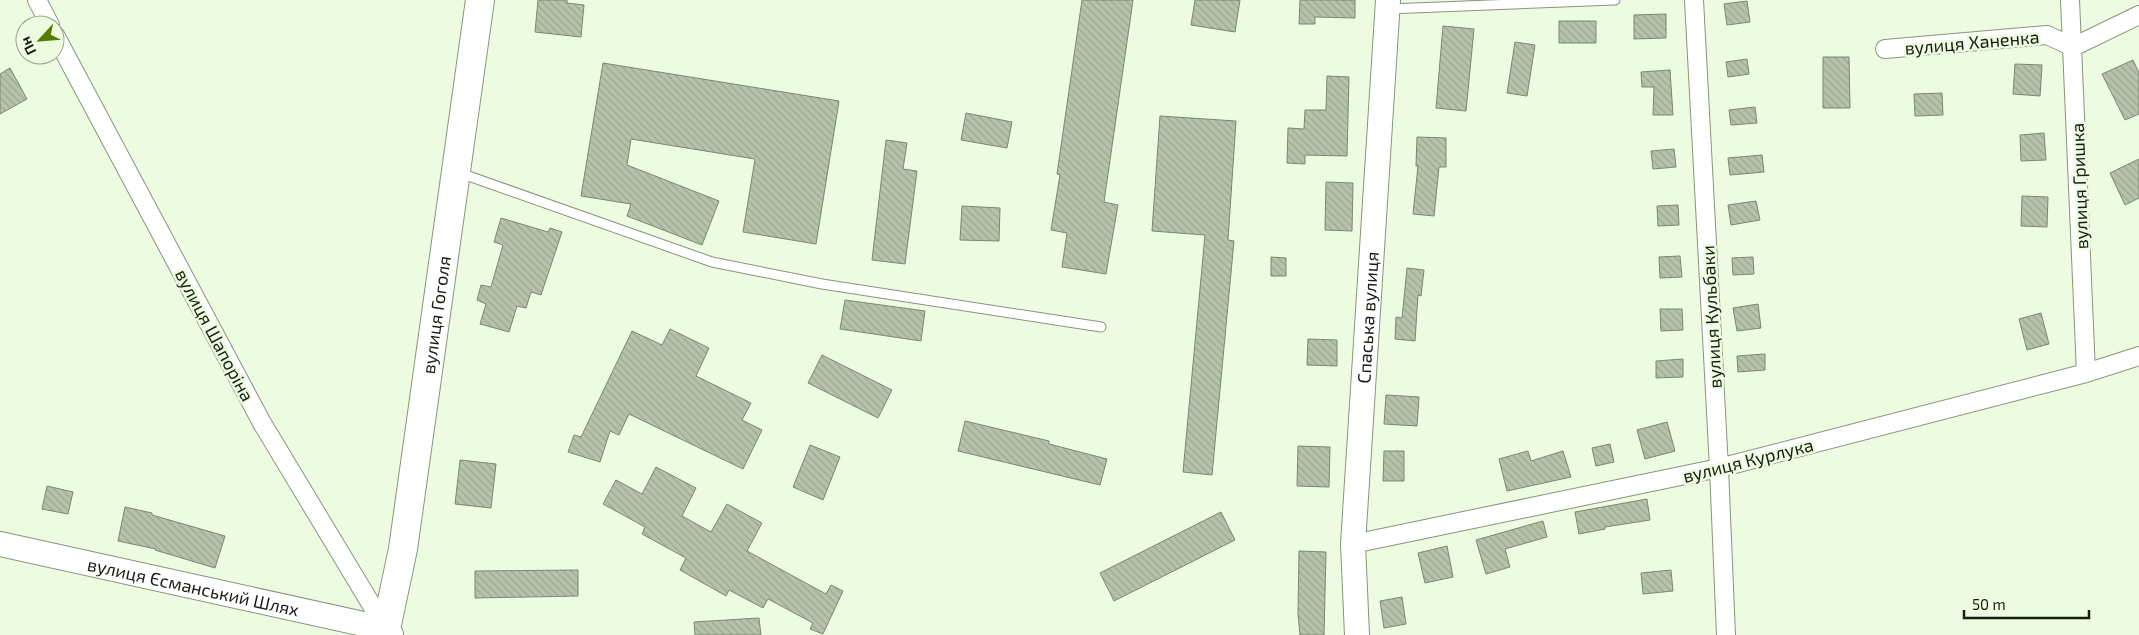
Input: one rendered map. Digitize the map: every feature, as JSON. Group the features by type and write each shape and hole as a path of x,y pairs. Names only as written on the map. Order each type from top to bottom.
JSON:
{"main road":[{"name":"вулиця Гоголя","path":"387,632 403,548 480,0"}],"street":[{"path":"36,0 44,15"},
{"name":"вулиця Кульбаки","path":"1694,0 1726,635"},
{"name":"вулиця Гришка","path":"2070,0 2086,373"},
{"name":"Спаська вулиця","path":"1357,635 1353,544 1388,4"},
{"path":"2073,46 2139,15"},
{"name":"вулиця Ханенка","path":"1885,49 2047,34 2073,46"},
{"name":"вулиця Шапоріна","path":"65,54 262,423 387,632"},
{"name":"вулиця Курлука","path":"1353,544 1719,468 2086,373 2139,356"},
{"name":"вулиця Єсманський Шлях","path":"0,544 387,632"}],"lane":[{"path":"1388,4 1615,0"},
{"path":"456,172 712,262 822,284 1101,326"}],"building":[{"path":"538,0 567,0 567,3 584,5 581,37 535,32"},
{"path":"1082,0 1133,0 1104,202 1118,205 1106,274 1062,267 1067,233 1051,230 1060,175 1057,174"},
{"path":"1195,0 1240,0 1235,32 1191,25"},
{"path":"1300,0 1355,0 1355,18 1315,17 1315,24 1299,24"},
{"path":"1747,1 1750,22 1727,25 1724,4"},
{"path":"1666,14 1666,38 1634,39 1634,15"},
{"path":"1559,21 1596,21 1596,43 1559,43"},
{"path":"1443,26 1474,29 1466,111 1436,108"},
{"path":"1515,42 1535,45 1527,96 1507,93"},
{"path":"1823,57 1849,57 1850,108 1823,108"},
{"path":"1747,59 1749,74 1728,77 1726,62"},
{"path":"2133,60 2139,73 2139,114 2125,120 2102,74"},
{"path":"603,63 839,101 816,244 743,232 755,159 631,139 627,165 719,201 702,245 627,216 631,204 581,196"},
{"path":"2015,64 2042,65 2040,96 2013,94"},
{"path":"10,68 27,99 0,114 0,74"},
{"path":"1670,70 1673,115 1653,115 1654,87 1642,87 1641,72"},
{"path":"1327,76 1349,77 1347,156 1305,155 1305,164 1287,163 1288,128 1304,129 1305,110 1326,110"},
{"path":"1942,93 1943,115 1915,116 1914,94"},
{"path":"1755,107 1757,123 1731,125 1729,110"},
{"path":"966,113 1012,122 1007,148 961,140"},
{"path":"1160,116 1236,121 1228,240 1234,241 1212,475 1183,472 1205,235 1152,231"},
{"path":"2044,133 2046,160 2021,161 2020,135"},
{"path":"1417,137 1446,138 1446,167 1439,167 1434,216 1413,214 1418,166 1416,166"},
{"path":"886,140 907,143 903,169 917,171 905,264 872,260"},
{"path":"1674,149 1676,167 1653,169 1651,151"},
{"path":"1762,155 1764,172 1730,175 1728,158"},
{"path":"2139,159 2139,198 2125,205 2110,173"},
{"path":"1326,182 1353,183 1352,231 1325,230"},
{"path":"2022,196 2048,197 2047,227 2021,226"},
{"path":"1756,201 1760,220 1731,225 1728,205"},
{"path":"1678,205 1679,225 1658,226 1657,206"},
{"path":"962,206 1000,208 999,241 960,240"},
{"path":"501,218 548,232 550,228 562,232 541,295 531,292 526,308 517,306 509,332 480,324 486,304 477,300 481,285 491,287 503,245 494,242"},
{"path":"1680,256 1682,277 1660,278 1659,257"},
{"path":"1271,257 1286,258 1286,276 1271,276"},
{"path":"1753,257 1754,274 1733,275 1732,258"},
{"path":"1407,268 1424,270 1421,296 1418,295 1415,341 1395,339 1396,317 1402,318"},
{"path":"845,300 925,311 921,341 840,329"},
{"path":"1758,304 1761,328 1737,331 1733,308"},
{"path":"1660,309 1682,309 1683,330 1661,331"},
{"path":"2041,313 2049,344 2027,350 2019,319"},
{"path":"670,329 709,348 696,376 751,403 742,420 762,430 743,469 629,414 619,435 610,431 600,462 568,452 574,435 581,437 632,331 662,345"},
{"path":"1308,339 1337,340 1337,366 1307,365"},
{"path":"1765,354 1765,370 1738,372 1737,356"},
{"path":"822,355 892,390 878,418 808,383"},
{"path":"1683,359 1683,377 1656,378 1656,361"},
{"path":"1386,395 1419,397 1417,426 1384,424"},
{"path":"965,421 1049,441 1049,444 1107,459 1100,485 958,451"},
{"path":"1667,422 1675,451 1645,459 1637,430"},
{"path":"1610,444 1614,462 1596,466 1592,448"},
{"path":"810,445 840,457 823,500 793,487"},
{"path":"1298,446 1330,447 1329,487 1297,486"},
{"path":"1384,451 1404,451 1404,481 1383,481"},
{"path":"1528,451 1531,461 1563,451 1571,477 1507,491 1499,459"},
{"path":"460,460 496,464 491,508 455,504"},
{"path":"656,467 696,488 682,516 711,532 727,504 762,523 747,551 826,594 831,585 843,591 823,634 810,629 813,623 768,599 763,608 729,590 726,596 680,570 686,558 642,534 645,527 603,504 616,480 642,494"},
{"path":"47,486 73,492 68,514 42,509"},
{"path":"1647,499 1650,520 1605,527 1605,529 1579,534 1575,512"},
{"path":"125,507 152,513 152,515 225,536 215,568 156,549 118,541"},
{"path":"1221,512 1235,540 1114,601 1100,573"},
{"path":"1543,521 1547,537 1505,549 1510,567 1486,574 1476,540"},
{"path":"1447,546 1453,577 1425,583 1418,553"},
{"path":"1299,551 1326,552 1324,635 1300,635 1298,613"},
{"path":"578,570 578,596 475,598 475,571"},
{"path":"1671,570 1673,591 1643,594 1641,573"},
{"path":"1402,597 1406,624 1384,628 1380,601"},
{"path":"759,618 761,635 695,635 694,622"}]}
